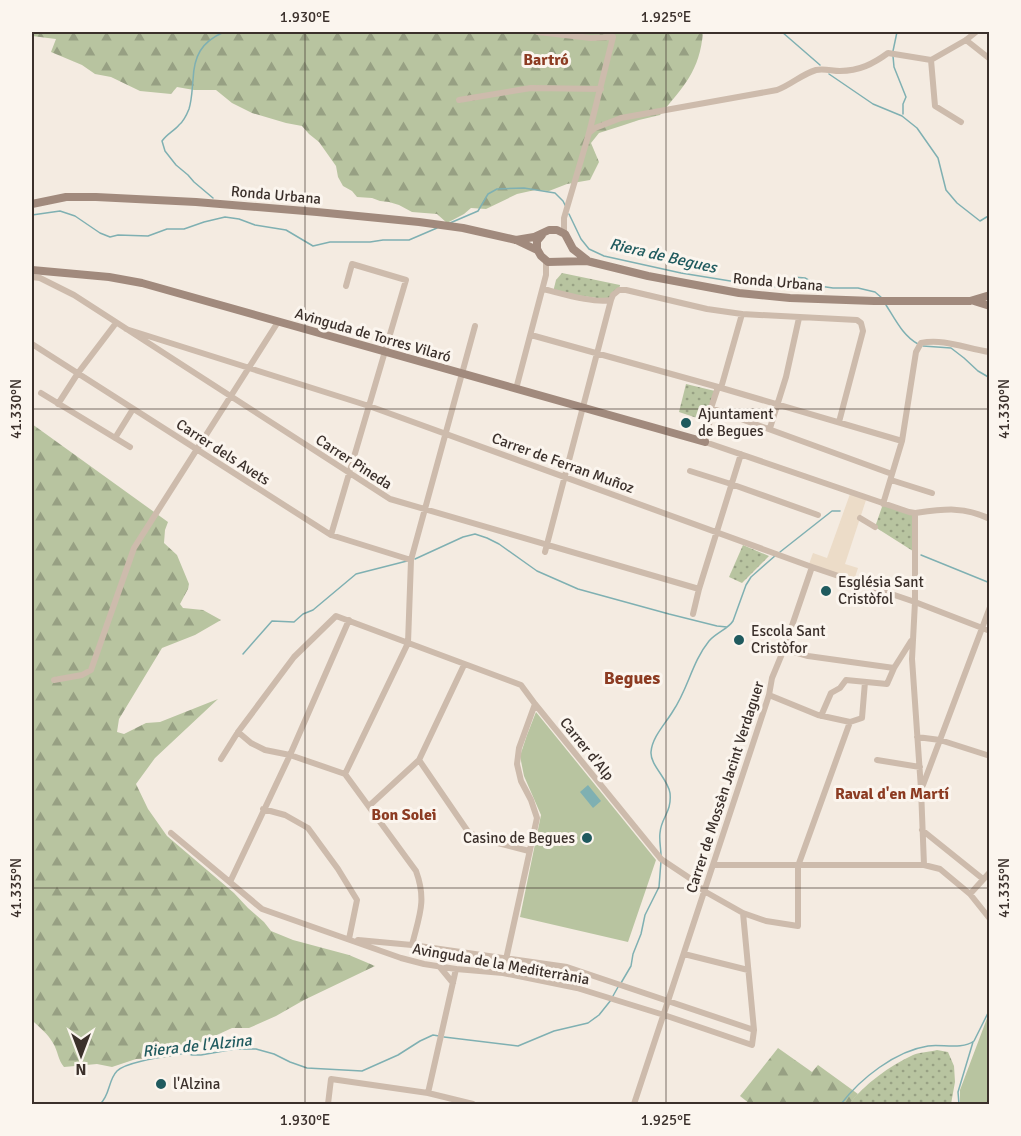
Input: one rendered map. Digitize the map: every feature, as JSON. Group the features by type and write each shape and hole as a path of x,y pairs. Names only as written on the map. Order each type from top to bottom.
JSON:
{"main road":[{"name":"Ronda Urbana","path":"32,204 66,197 108,197 221,204 419,222 463,228 516,240 537,250 546,261 587,261 739,293 790,298 874,301 970,301 990,306"},
{"name":"Ronda Urbana","path":"516,240 542,235 552,230"},
{"path":"552,230 564,234 577,253 587,261"},
{"path":"537,250 537,241 542,235"},
{"path":"559,261 568,253 569,243"},
{"name":"Avinguda de Torres Vilaró","path":"32,270 109,277 142,283 705,442"},
{"name":"Ronda Urbana","path":"970,301 990,295"}],"street":[{"path":"538,32 591,38 613,37 590,133 564,216 564,234"},
{"path":"590,133 596,128 621,118 777,90 810,72 857,70 892,52 931,60 976,32"},
{"path":"966,40 990,58"},
{"path":"931,60 935,106 961,122"},
{"path":"459,100 531,88 601,89"},
{"path":"552,230 564,216"},
{"path":"516,389 543,289 546,261"},
{"path":"546,275 559,261"},
{"path":"331,535 406,280 352,264 346,286"},
{"name":"Carrer Pineda","path":"32,277 40,278 74,295 390,499 546,548 699,589"},
{"path":"543,289 592,300 606,302 611,300"},
{"path":"546,548 611,300 619,290 742,314 857,320 863,327 862,337 839,422"},
{"path":"742,314 720,387 711,408 705,442 915,513 957,509 990,519"},
{"path":"770,428 786,376 799,318"},
{"path":"54,680 82,675 90,670 134,548 278,322"},
{"path":"58,404 116,323"},
{"path":"345,774 408,643 412,559 475,326"},
{"name":"Carrer de Ferran Muñoz","path":"126,329 369,406 990,631"},
{"path":"531,335 720,387 902,441"},
{"path":"883,504 902,441 915,352 921,343 946,342 990,352"},
{"name":"Carrer dels Avets","path":"32,344 331,535 412,559"},
{"path":"41,393 130,447"},
{"path":"711,408 770,428 932,493"},
{"path":"115,438 133,409"},
{"path":"693,614 741,454"},
{"path":"690,471 818,515"},
{"path":"915,513 915,602 912,659 924,865"},
{"path":"860,518 875,527"},
{"name":"Carrer de Mossèn Jacint Verdaguer","path":"634,1104 769,695 772,678 812,567"},
{"path":"921,789 990,607"},
{"name":"Carrer d'Alp","path":"238,732 294,657 336,615 521,686 656,853 705,891 743,913 766,921 798,926 798,866"},
{"path":"230,882 290,755 349,620"},
{"path":"821,716 831,693 840,688 846,680 887,684 894,668 912,640"},
{"path":"784,649 808,656 894,668"},
{"path":"369,806 419,760 464,665"},
{"path":"769,695 821,716 850,722 862,718 865,682"},
{"path":"502,973 537,818 521,781 517,764 519,748 535,704"},
{"path":"798,866 850,722"},
{"path":"221,759 238,732 251,743 265,750 290,755 345,774 412,864 420,884 422,902 412,945"},
{"path":"917,737 940,740 990,756"},
{"path":"419,760 469,833 530,851"},
{"path":"877,760 920,767"},
{"path":"263,809 285,815 308,828 338,869 357,900 349,939"},
{"path":"922,830 983,879"},
{"name":"Avinguda de la Mediterrània","path":"171,834 262,909 401,958 456,969 502,973 577,988 752,1045 754,1030 567,967 412,945 349,939"},
{"path":"713,865 924,865 940,869 970,894 990,919"},
{"path":"970,894 990,872"},
{"path":"743,913 754,1030"},
{"path":"684,954 748,970"},
{"path":"439,966 453,983"},
{"path":"428,1093 456,969"},
{"path":"328,1104 331,1079 428,1093 473,1104"}],"green space":[{"path":"32,32 703,32 698,57 689,78 660,115 599,133 591,143 599,162 590,180 567,184 549,191 535,190 517,194 486,209 471,208 447,223 437,214 412,212 389,202 357,197 343,186 336,166 319,142 302,126 252,113 232,103 216,90 177,87 171,94 140,91 111,77 95,74 82,65 51,52 56,39 32,36"},
{"path":"562,273 620,285 619,290 611,300 553,292 556,280"},
{"path":"686,384 715,391 706,421 679,412"},
{"path":"32,424 168,522 164,543 177,555 189,584 180,604 183,608 203,610 221,620 195,635 162,648 119,719 117,732 124,734 146,723 160,722 218,699 155,758 136,784 148,809 167,836 234,893 271,931 293,940 349,955 375,966 249,1028 232,1028 169,1057 136,1059 112,1067 97,1064 64,1067 51,1040 32,1020"},
{"path":"883,504 916,514 916,553 875,527"},
{"path":"743,545 769,556 742,583 729,577"},
{"name":"Casino de Begues","path":"536,712 656,860 628,942 520,917 541,815 524,776 520,756"},
{"path":"989,1013 989,1104 960,1104 960,1090"},
{"path":"778,1048 812,1072 818,1065 858,1094 849,1104 750,1104 740,1096"},
{"path":"937,1050 948,1052 954,1066 955,1082 951,1104 849,1104 878,1076 895,1064 916,1054"}],"shaded area":[{"path":"850,494 866,500 845,564 858,568 854,580 809,564 813,553 827,558"}],"water":[{"path":"588,785 601,801 593,808 580,792"}],"waterway":[{"path":"213,198 176,165 165,151 162,141 181,123 188,111 195,64 200,51 210,40 224,32"},
{"path":"782,32 820,65"},
{"path":"893,51 897,32"},
{"path":"893,56 894,67 906,97 903,114"},
{"path":"829,74 873,104 902,116 917,128 938,158 946,190 957,203 980,221 990,215"},
{"name":"Riera de Begues","path":"450,223 478,211 488,194 497,189 524,188 555,193 566,207"},
{"name":"Riera de Begues","path":"32,215 60,211 75,216 110,237 148,236 167,229 184,229 225,217 286,230 313,246 330,242 409,240 437,228"},
{"name":"Riera de Begues","path":"569,214 581,239 589,249 604,256 681,273 755,285 774,287 794,277 805,278 819,286 858,288 875,292 882,298"},
{"name":"Riera de Begues","path":"886,305 904,332 918,344"},
{"name":"Riera de Begues","path":"923,346 951,348 990,378"},
{"name":"Riera de l'Alzina","path":"780,552 832,511 840,511"},
{"path":"415,559 463,537 475,534 499,544 537,571 578,589 727,627"},
{"name":"Riera de l'Alzina","path":"661,856 660,833 668,810 670,793 651,757 652,746 683,694 703,649 712,638 731,624 751,577 776,555"},
{"name":"Riera de l'Alzina","path":"921,555 990,583"},
{"path":"243,654 272,621 294,622 303,614 313,610 356,574 407,561"},
{"name":"Riera de l'Alzina","path":"621,983 631,966 645,915 659,887 661,861"},
{"name":"Riera de l'Alzina","path":"613,996 618,987"},
{"name":"Riera de l'Alzina","path":"444,1037 518,1046 554,1031 588,1023 599,1015 611,1000"},
{"path":"841,1104 868,1076 903,1054 928,1046 958,1046 974,1041 990,1009"},
{"name":"Riera de l'Alzina","path":"100,1104 106,1097 117,1071 130,1064 150,1059 186,1053 201,1055 235,1049 256,1049 307,1068 362,1071 398,1055 433,1035 439,1036"},
{"path":"959,1104 958,1092 973,1042"}],"place":[{"name":"Ajuntament de Begues","path":"686,423"},
{"name":"Església Sant Cristòfol","path":"826,591"},
{"name":"Escola Sant Cristòfor","path":"739,640"},
{"name":"Casino de Begues","path":"587,838"},
{"name":"l'Alzina","path":"161,1084"}],"district":[{"name":"Bartró","path":"546,60"},
{"name":"Begues","path":"632,678"},
{"name":"Raval d'en Martí","path":"892,794"},
{"name":"Bon Solei","path":"404,815"}]}
